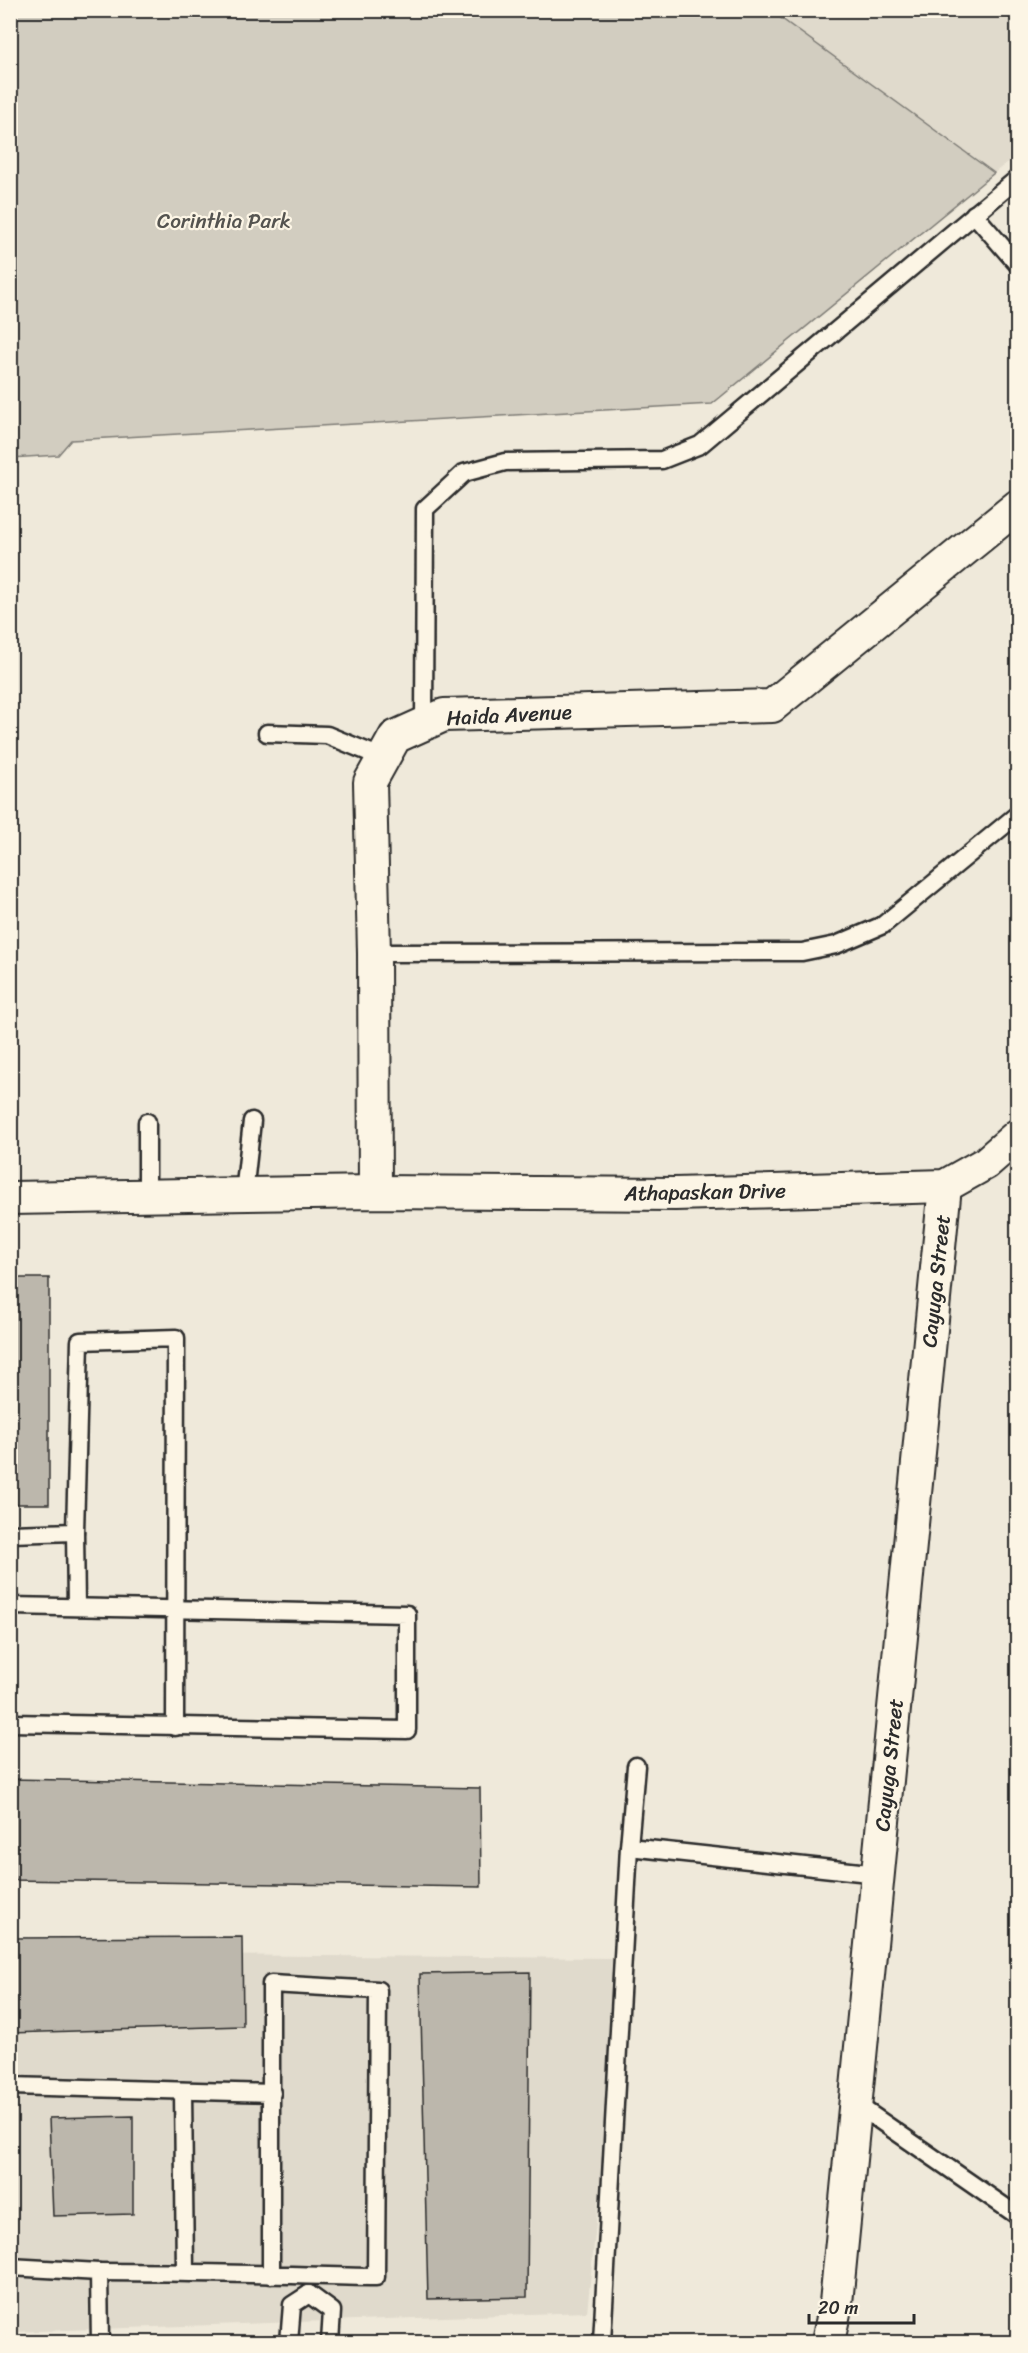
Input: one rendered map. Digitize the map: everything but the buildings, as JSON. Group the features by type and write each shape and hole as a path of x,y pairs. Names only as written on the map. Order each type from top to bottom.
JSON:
{"street":[{"name":"Haida Avenue","path":"375,1192 374,952 370,782 395,737 444,715 772,706 1017,506"},
{"name":"Athapaskan Drive","path":"10,1198 375,1192 675,1194 945,1186 986,1163 1017,1135"},
{"name":"Cayuga Street","path":"828,2343 836,2303 945,1186"}],"lane":[{"path":"424,724 425,509 464,473 505,462 662,460 700,445 1017,178"},
{"path":"974,214 1017,265"},
{"path":"267,732 327,735 383,758"},
{"path":"374,952 802,952 836,945 883,925 1017,814"},
{"path":"244,1194 252,1121"},
{"path":"147,1122 147,1197"},
{"path":"76,1606 75,1532 80,1341 176,1338 175,1727"},
{"path":"10,1534 75,1532"},
{"path":"10,1606 407,1614 407,1730 10,1723"},
{"path":"602,2343 629,1847 636,1766"},
{"path":"629,1847 878,1874"},
{"path":"10,2267 99,2272 376,2277 378,1990 271,1984 271,2275"},
{"path":"10,2086 272,2093"},
{"path":"183,2091 185,2272"},
{"path":"856,2104 1017,2216"},
{"path":"99,2272 100,2343"},
{"path":"308,2276 309,2294"},
{"path":"289,2343 292,2305 309,2294"},
{"path":"309,2294 332,2311 330,2343"}],"shaded area":[{"path":"771,11 1017,11 1017,155 994,173"},
{"path":"10,1954 623,1958 587,2312 11,2332"}],"green space":[{"name":"Corinthia Park","path":"11,10 771,11 994,173 712,404 71,440 58,455 11,458"}]}
